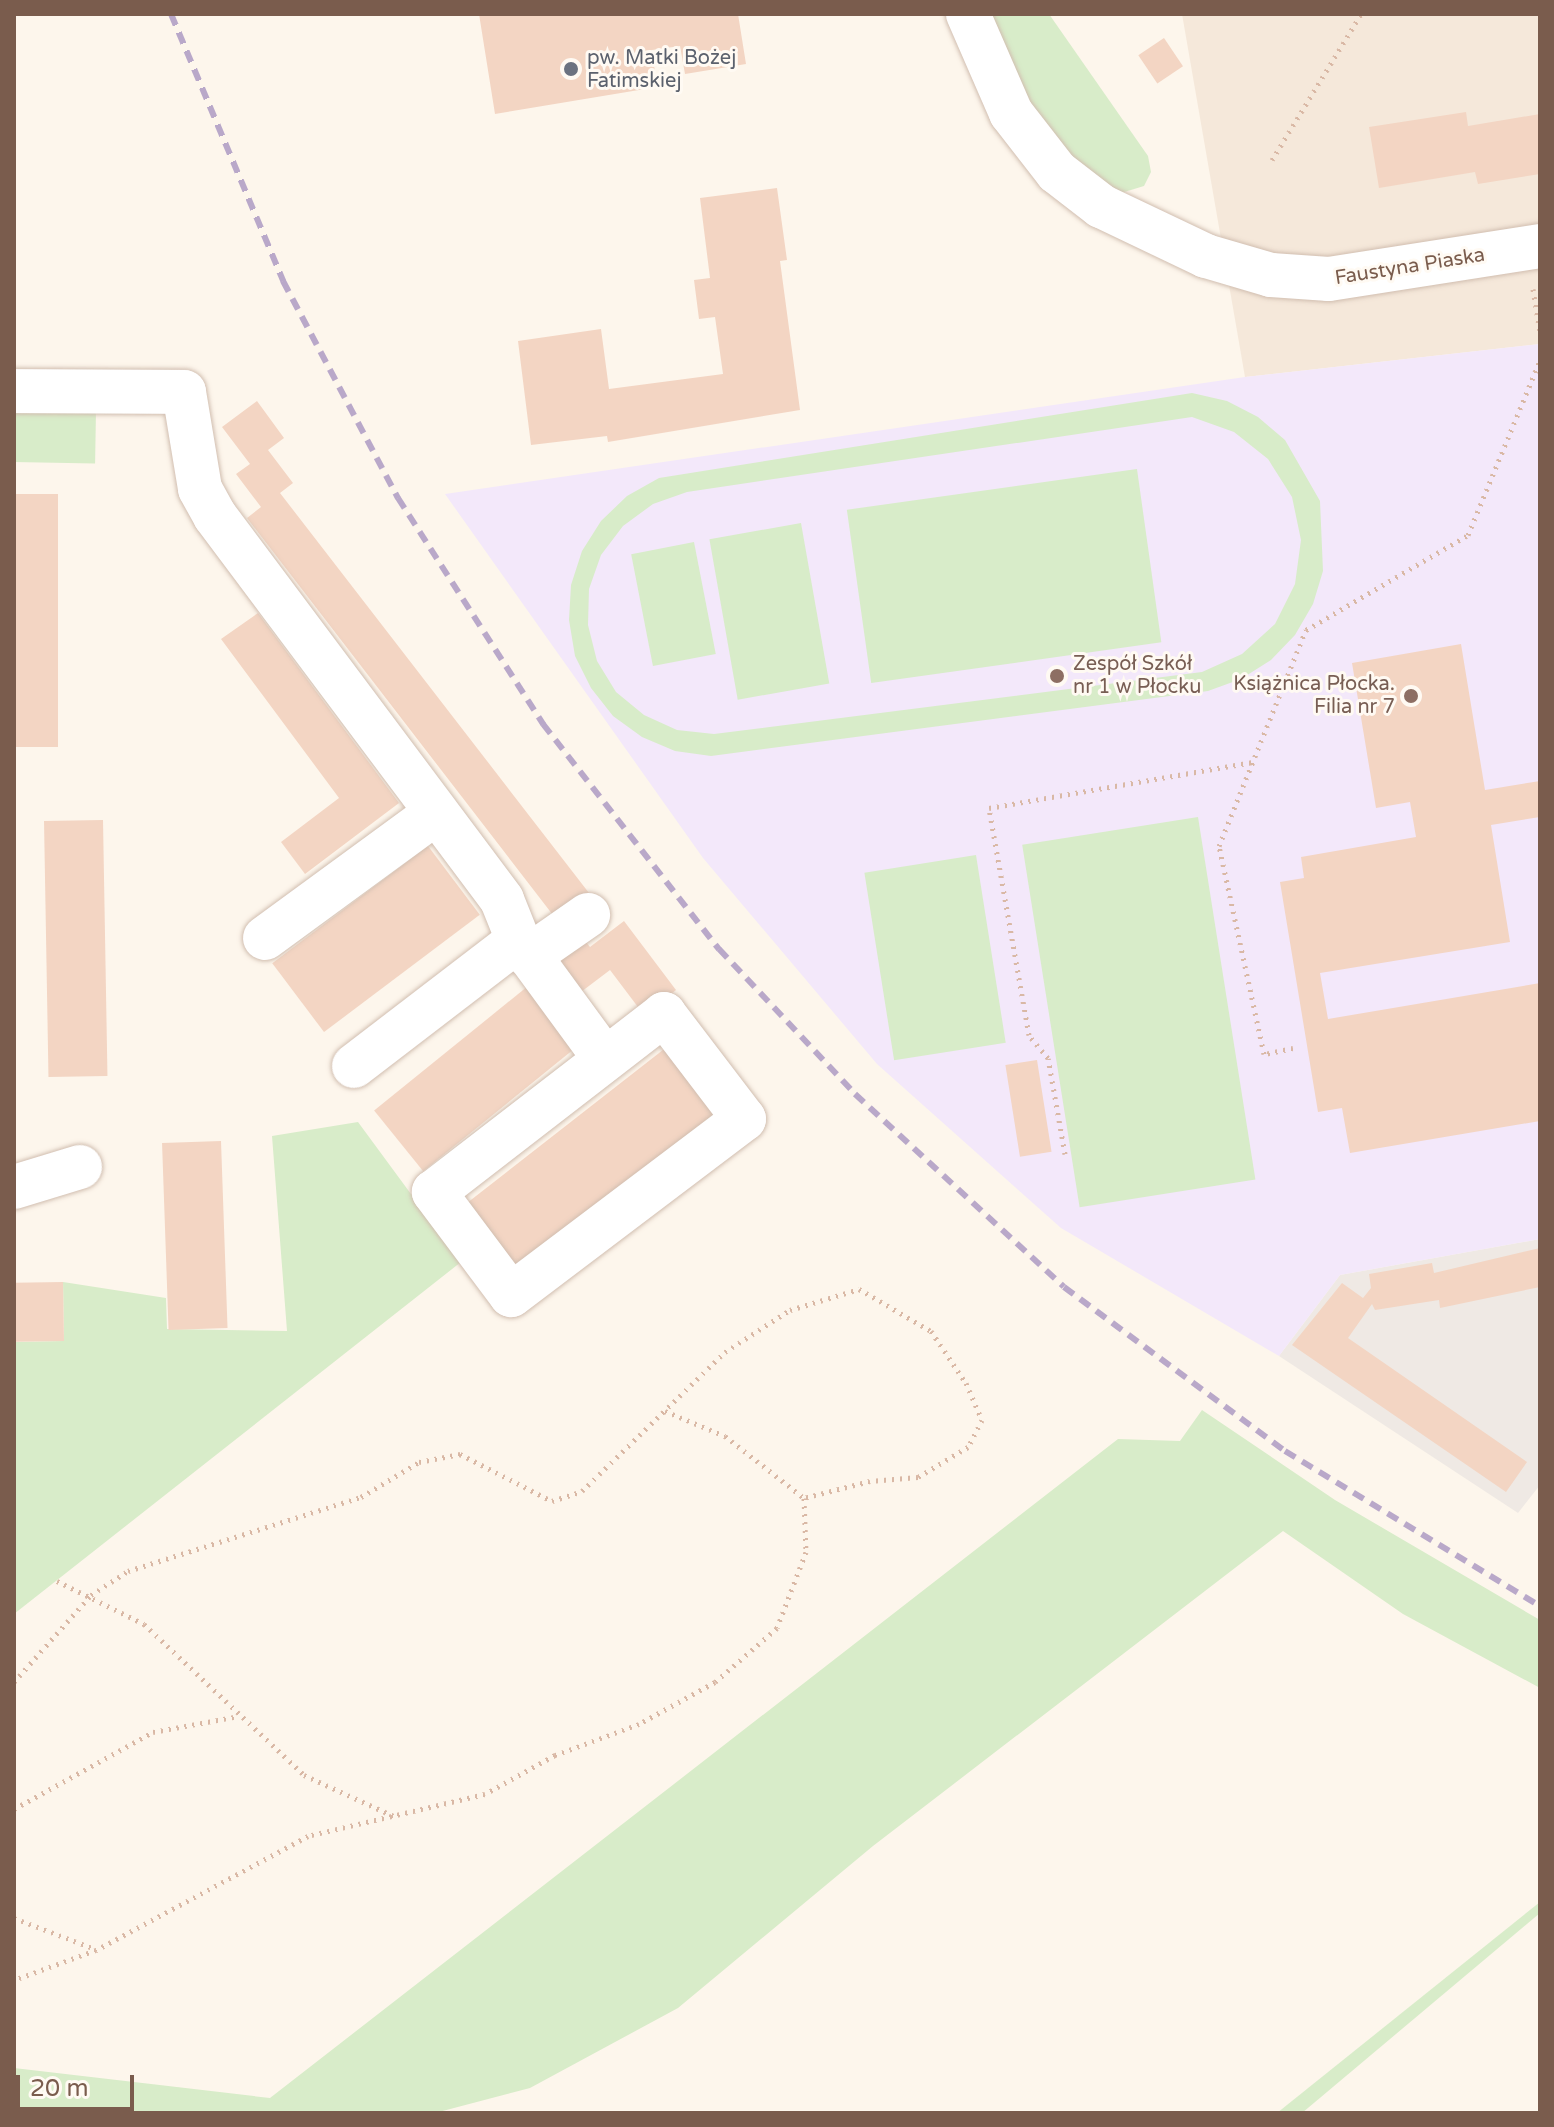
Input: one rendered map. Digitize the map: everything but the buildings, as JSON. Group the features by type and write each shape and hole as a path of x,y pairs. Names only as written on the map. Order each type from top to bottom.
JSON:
{"street":[{"name":"Faustyna Piaska","path":"968,14 1011,113 1057,172 1101,206 1206,256 1271,275 1329,279 1540,246"},
{"path":"14,391 184,392 200,489 215,516 502,900 523,948 605,1059"},
{"path":"265,938 436,813"},
{"path":"354,1066 523,948 588,915"},
{"path":"664,1014 744,1119 511,1295 434,1192 605,1059 664,1014"},
{"path":"14,1187 80,1167"}],"path":[{"path":"1272,160 1361,14"},
{"path":"1293,1048 1264,1054 1219,846 1306,630 1468,535 1540,360"},
{"path":"1065,1154 1048,1058 1029,1035 989,808 1254,762"},
{"path":"14,1682 91,1595 128,1571 361,1497 419,1462 460,1454 552,1501 582,1491 725,1352 804,1306 859,1289 931,1331 966,1383 982,1420 968,1447 918,1477 870,1481 804,1498"},
{"path":"14,1980 96,1950 308,1836 399,1818 485,1794 555,1755 639,1724 715,1682 777,1628 806,1552 804,1498 725,1436 665,1411"},
{"path":"57,1581 91,1595 144,1624 304,1775 399,1818"},
{"path":"14,1809 153,1732 240,1716"},
{"path":"14,1918 96,1950"}],"shaded area":[{"path":"1182,14 1540,14 1540,344 1245,377"},
{"name":"Zespół Szkół nr 1 w Płocku","path":"1540,344 1540,1239 1340,1275 1279,1356 1061,1228 877,1064 703,858 445,494 1245,377"},
{"path":"1540,1239 1540,1485 1518,1513 1279,1356 1340,1275"}],"green space":[{"path":"991,14 1049,14 1148,156 1151,172 1144,186 1121,193 1079,164 1045,126 1023,95"},
{"path":"1192,393 1227,401 1258,417 1285,440 1320,501 1323,571 1313,604 1295,635 1271,660 1241,679 1208,691 711,756 675,751 642,737 613,716 591,688 575,656 569,620 571,585 582,551 601,521 627,496 659,478","holes":["1192,417 1234,432 1268,459 1292,497 1301,540 1295,584 1275,624 1242,654 1202,672 714,734 677,730 644,715 616,692 597,661 588,625 589,589 601,555 623,526 653,504 687,492"]},
{"path":"14,410 96,411 95,463 14,462"},
{"path":"1137,469 1161,642 871,683 847,510"},
{"path":"801,523 829,684 738,700 709,539"},
{"path":"694,542 716,654 653,666 631,554"},
{"path":"1198,817 1255,1179 1080,1207 1022,845"},
{"path":"976,855 1006,1043 894,1060 864,873"},
{"path":"358,1122 461,1262 14,1614 14,1342 64,1341 63,1282 166,1298 167,1329 287,1331 272,1136"},
{"path":"1202,1410 1335,1500 1540,1620 1540,1688 1403,1614 1283,1531 873,1846 678,2008 530,2088 435,2113 14,2113 14,2068 270,2098 1118,1439 1180,1441"},
{"path":"1540,1902 1540,1913 1302,2113 1277,2113"}],"railway":[{"path":"171,14 283,281 398,498 543,724 719,949 855,1094 1064,1287 1285,1451 1540,1606"}],"place":[{"name":"pw. Matki Bożej Fatimskiej","path":"571,69"},
{"name":"Zespół Szkół nr 1 w Płocku","path":"1057,676"},
{"name":"Książnica Płocka. Filia nr 7","path":"1411,696"}]}
